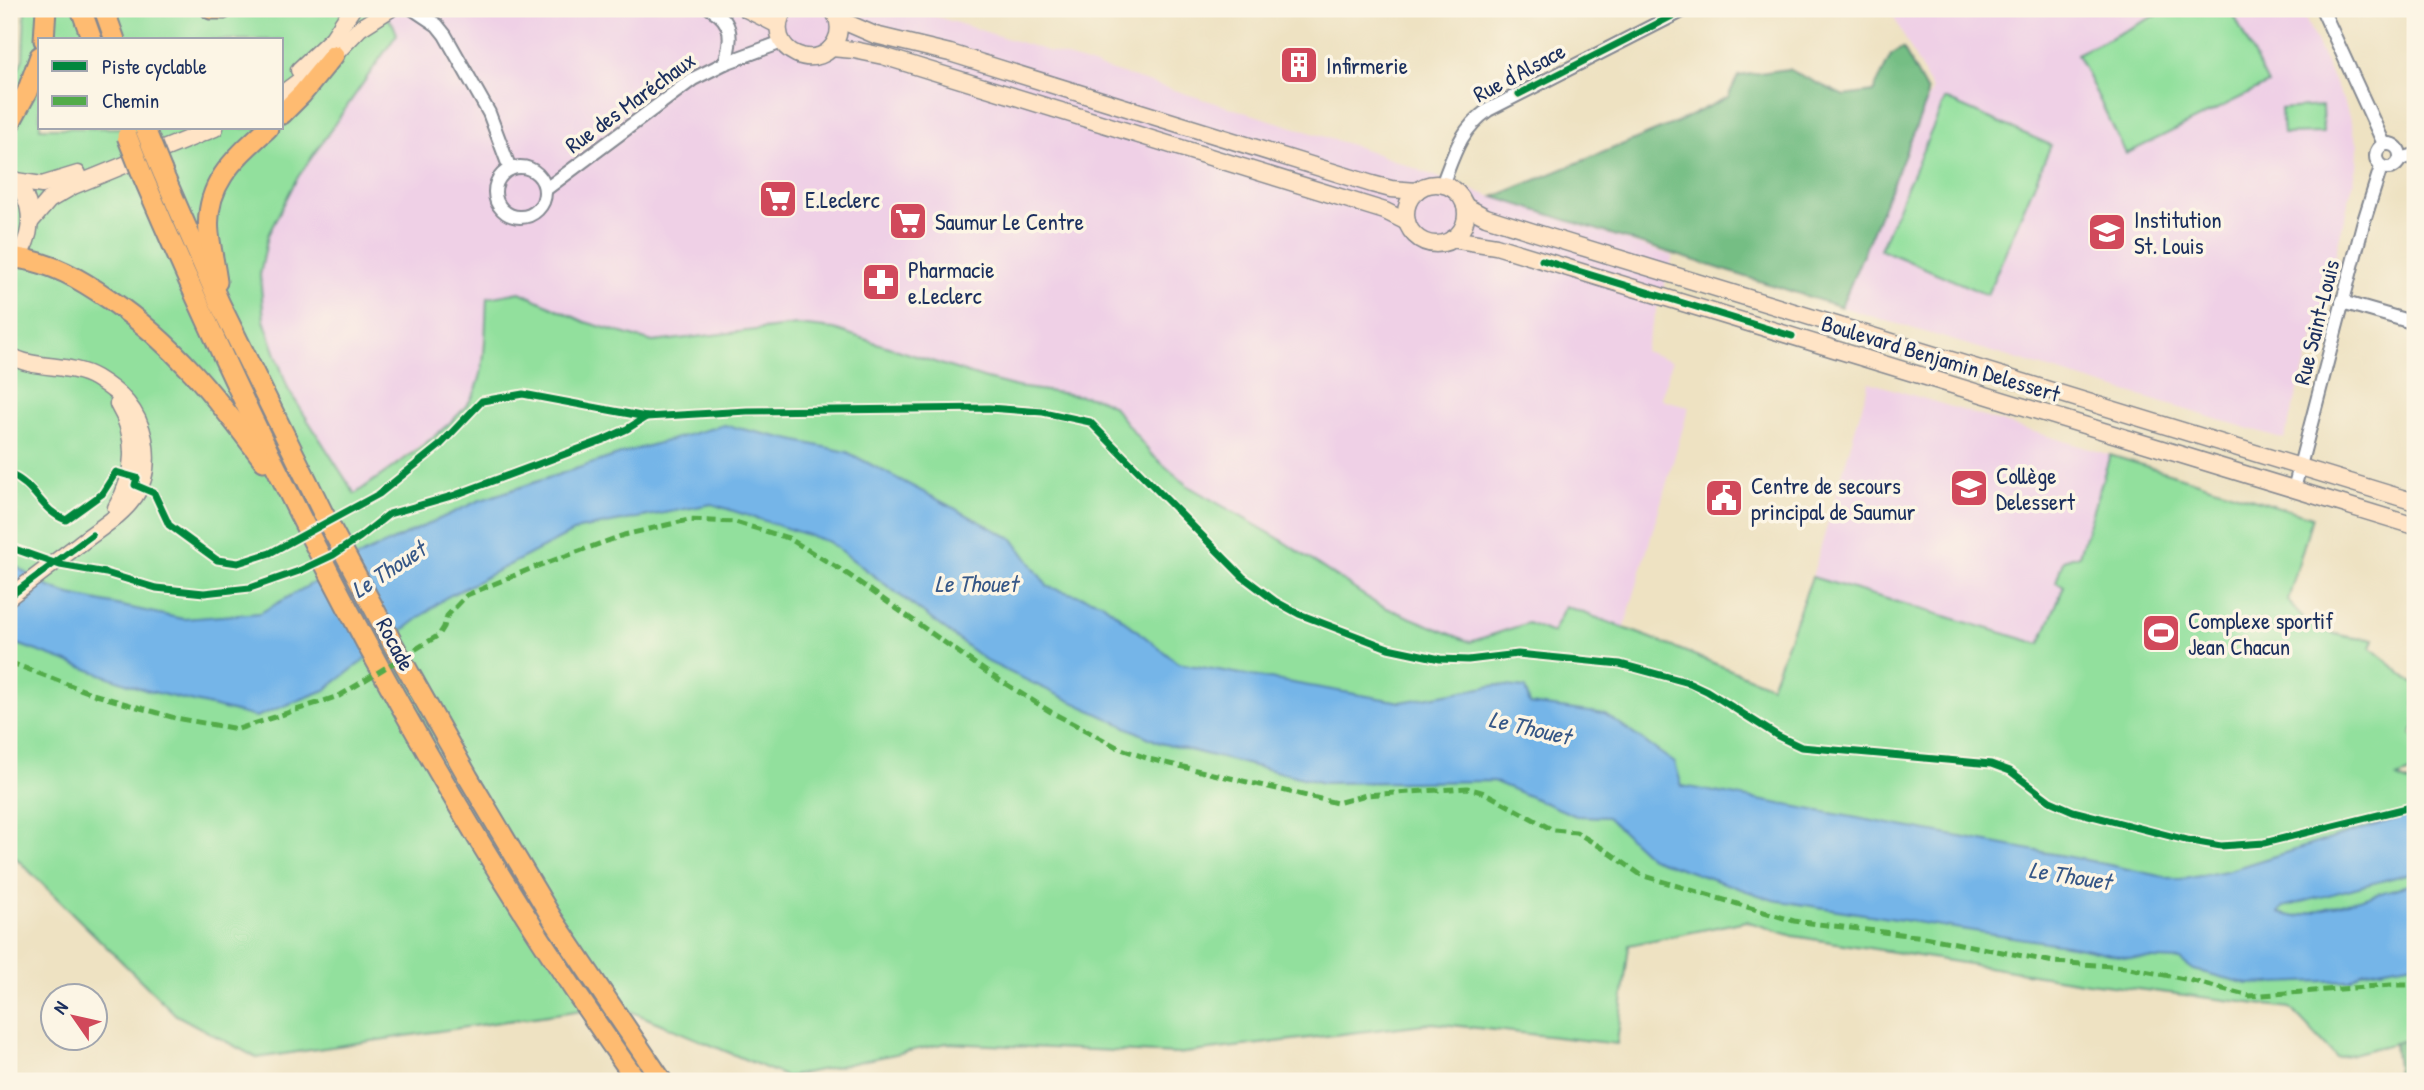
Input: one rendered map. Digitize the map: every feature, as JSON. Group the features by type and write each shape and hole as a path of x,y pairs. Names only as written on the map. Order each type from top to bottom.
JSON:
{"highway":[{"path":"44,38 46,9"},
{"path":"81,9 91,38"},
{"path":"104,9 114,38"},
{"path":"211,9 223,9"},
{"path":"284,112 334,55"},
{"path":"9,125 27,93 38,62"},
{"name":"Rocade","path":"135,130 226,363 292,499 381,668 449,788 557,964 637,1081"},
{"path":"220,304 209,235 210,205 217,184 228,166 266,130"},
{"path":"153,175 323,513 394,646 468,777 573,952 662,1081"},
{"path":"13,262 37,260 65,271 156,334 219,401 292,499"}],"main road":[{"path":"284,82 333,38 352,9"},
{"path":"284,92 334,55 360,28 390,9"},
{"path":"746,9 778,25"},
{"path":"785,9 778,25 782,42 796,55 805,58 824,54 831,48 837,39 835,14"},
{"path":"835,14 875,35 950,53 1372,184 1416,191"},
{"path":"831,48 883,57 1385,211 1406,222"},
{"path":"12,178 28,185 54,183 188,130"},
{"path":"31,221 49,200 73,186 210,130"},
{"path":"12,178 24,193 31,221 25,247 13,262"},
{"path":"1441,185 1456,192 1465,206 1464,225 1452,239 1441,244 1424,242 1411,232 1406,222 1407,205 1416,191 1424,186 1441,185"},
{"name":"Boulevard Benjamin Delessert","path":"1465,206 1486,217 1535,233 2415,502"},
{"name":"Boulevard Benjamin Delessert","path":"1452,239 1479,242 1519,253 2415,526"},
{"path":"9,355 30,363 71,368 105,384 127,420 132,442 131,472 116,508 88,537 9,597"}],"street":[{"path":"413,9 440,28 489,113 510,169 522,166 534,170 543,180 546,189"},
{"path":"711,9 722,16 730,30 732,39 725,62"},
{"name":"Rue d'Alsace","path":"1441,185 1456,146 1472,122 1480,116 1686,9"},
{"path":"2322,9 2384,144"},
{"name":"Rue des Maréchaux","path":"510,169 499,178 495,188 497,202 506,213 520,217 533,214 544,202 546,189 693,79 725,62 782,42"},
{"path":"2400,159 2400,153 2395,146 2384,144 2375,154 2381,167 2393,167 2400,159 2415,155"},
{"name":"Rue Saint-Louis","path":"2294,489 2342,302 2381,167"},
{"path":"2342,302 2415,323"}],"shaded area":[{"path":"379,9 912,9 1367,150 1463,187 1673,256 1644,351 1672,361 1661,399 1689,407 1624,629 1565,606 1552,633 1506,629 1470,642 1377,604 1278,538 1188,486 1151,454 1112,405 1097,398 1017,387 834,329 797,325 653,342 585,322 520,292 487,298 481,373 474,395 449,424 355,494 288,389 264,320 260,274 268,236 296,180 397,34"},
{"name":"Institution St. Louis","path":"1894,9 2301,9 2346,107 2358,145 2357,167 2325,297 2284,439 1841,307 1932,90 1893,15"},
{"name":"Collège Delessert","path":"1869,382 2110,455 2079,556 2040,644 1812,577"}],"green space":[{"path":"25,9 379,9 393,24 397,34 296,180 268,235 260,275 264,320 288,389 355,494 437,434 466,407 474,394 481,372 487,298 520,292 585,322 653,342 797,325 834,329 1017,387 1097,398 1112,405 1151,454 1188,486 1278,538 1377,604 1470,642 1528,623 1552,633 1565,606 1771,686 1812,577 2040,644 2064,586 2056,582 2063,560 2079,555 2110,455 2312,517 2288,600 2304,619 2325,631 2374,639 2371,648 2415,685 2415,727 2411,735 2415,738 2415,771 2397,778 2415,786 2415,1038 2337,1058 2290,1008 2088,983 1793,936 1746,921 1629,945 1617,1044 1433,1023 1177,1054 947,1043 787,1077 616,1005 257,1058 176,1015 9,851 9,87 23,59"},
{"path":"2169,9 2231,9 2268,84 2126,154 2077,54"},
{"path":"1903,48 1927,92 1926,103 1841,307 1494,197 1680,121 1728,97 1738,76 1788,69 1844,96 1873,92 1891,55"},
{"path":"1945,99 2051,145 1987,295 1880,249"},
{"path":"2322,106 2323,133 2283,134 2281,109"},
{"path":"2415,1038 2415,1081 2399,1081 2394,1043"}],"water":[{"name":"Le Thouet","path":"724,425 847,452 1013,539 1048,587 1101,602 1178,663 1401,702 1497,685 1525,688 1530,704 1605,714 1675,763 1682,786 2086,860 2179,880 2226,871 2415,813 2415,872 2283,907 2279,913 2296,917 2415,883 2415,963 2362,972 2350,980 2248,984 2194,970 2180,960 2129,958 2078,947 1773,900 1651,858 1607,817 1576,816 1493,781 1323,783 1160,743 988,662 829,542 712,504 579,529 445,598 325,690 256,717 145,690 9,641 9,562 47,586 70,595 183,619 260,613 364,554 478,501 630,451"}],"marked path":[{"path":"9,53 15,9"},
{"path":"9,662 96,695 175,718 238,729 339,696 439,635 447,616 467,595 624,535 688,520 735,522 788,538 846,573 988,673 1051,712 1119,748 1149,759 1337,803 1366,795 1467,788 1485,793 1553,830 1576,832 1641,875 1794,921 1924,937 2054,962 2125,967 2250,996 2415,985"}],"cycle path":[{"path":"1519,94 1686,9"},
{"path":"1542,260 1792,336"},
{"path":"9,474 26,485 50,511 66,520 102,494 116,472 137,478 135,485 154,493 169,525 217,560 238,563 270,553 379,494 439,446 482,401 523,394 646,417 747,411 989,408 1043,412 1090,422 1243,577 1275,601 1299,614 1388,648 1440,659 1468,660 1518,654 1620,664 1690,683 1801,747 1991,764 2010,771 2050,801 2073,811 2186,840 2221,846 2264,843 2415,806"},
{"path":"9,547 60,565 106,573 156,588 204,593 250,588 299,571 333,555 389,514 455,495 603,440 646,417"},
{"path":"9,597 92,535"}],"place":[{"name":"Infirmerie","path":"1299,65"},
{"name":"E.Leclerc","path":"778,199"},
{"name":"Saumur Le Centre","path":"908,221"},
{"name":"Institution St. Louis","path":"2107,232"},
{"name":"Pharmacie e.Leclerc","path":"881,282"},
{"name":"Collège Delessert","path":"1969,488"},
{"name":"Centre de secours principal de Saumur","path":"1724,498"},
{"name":"Complexe sportif Jean Chacun","path":"2161,633"}]}
